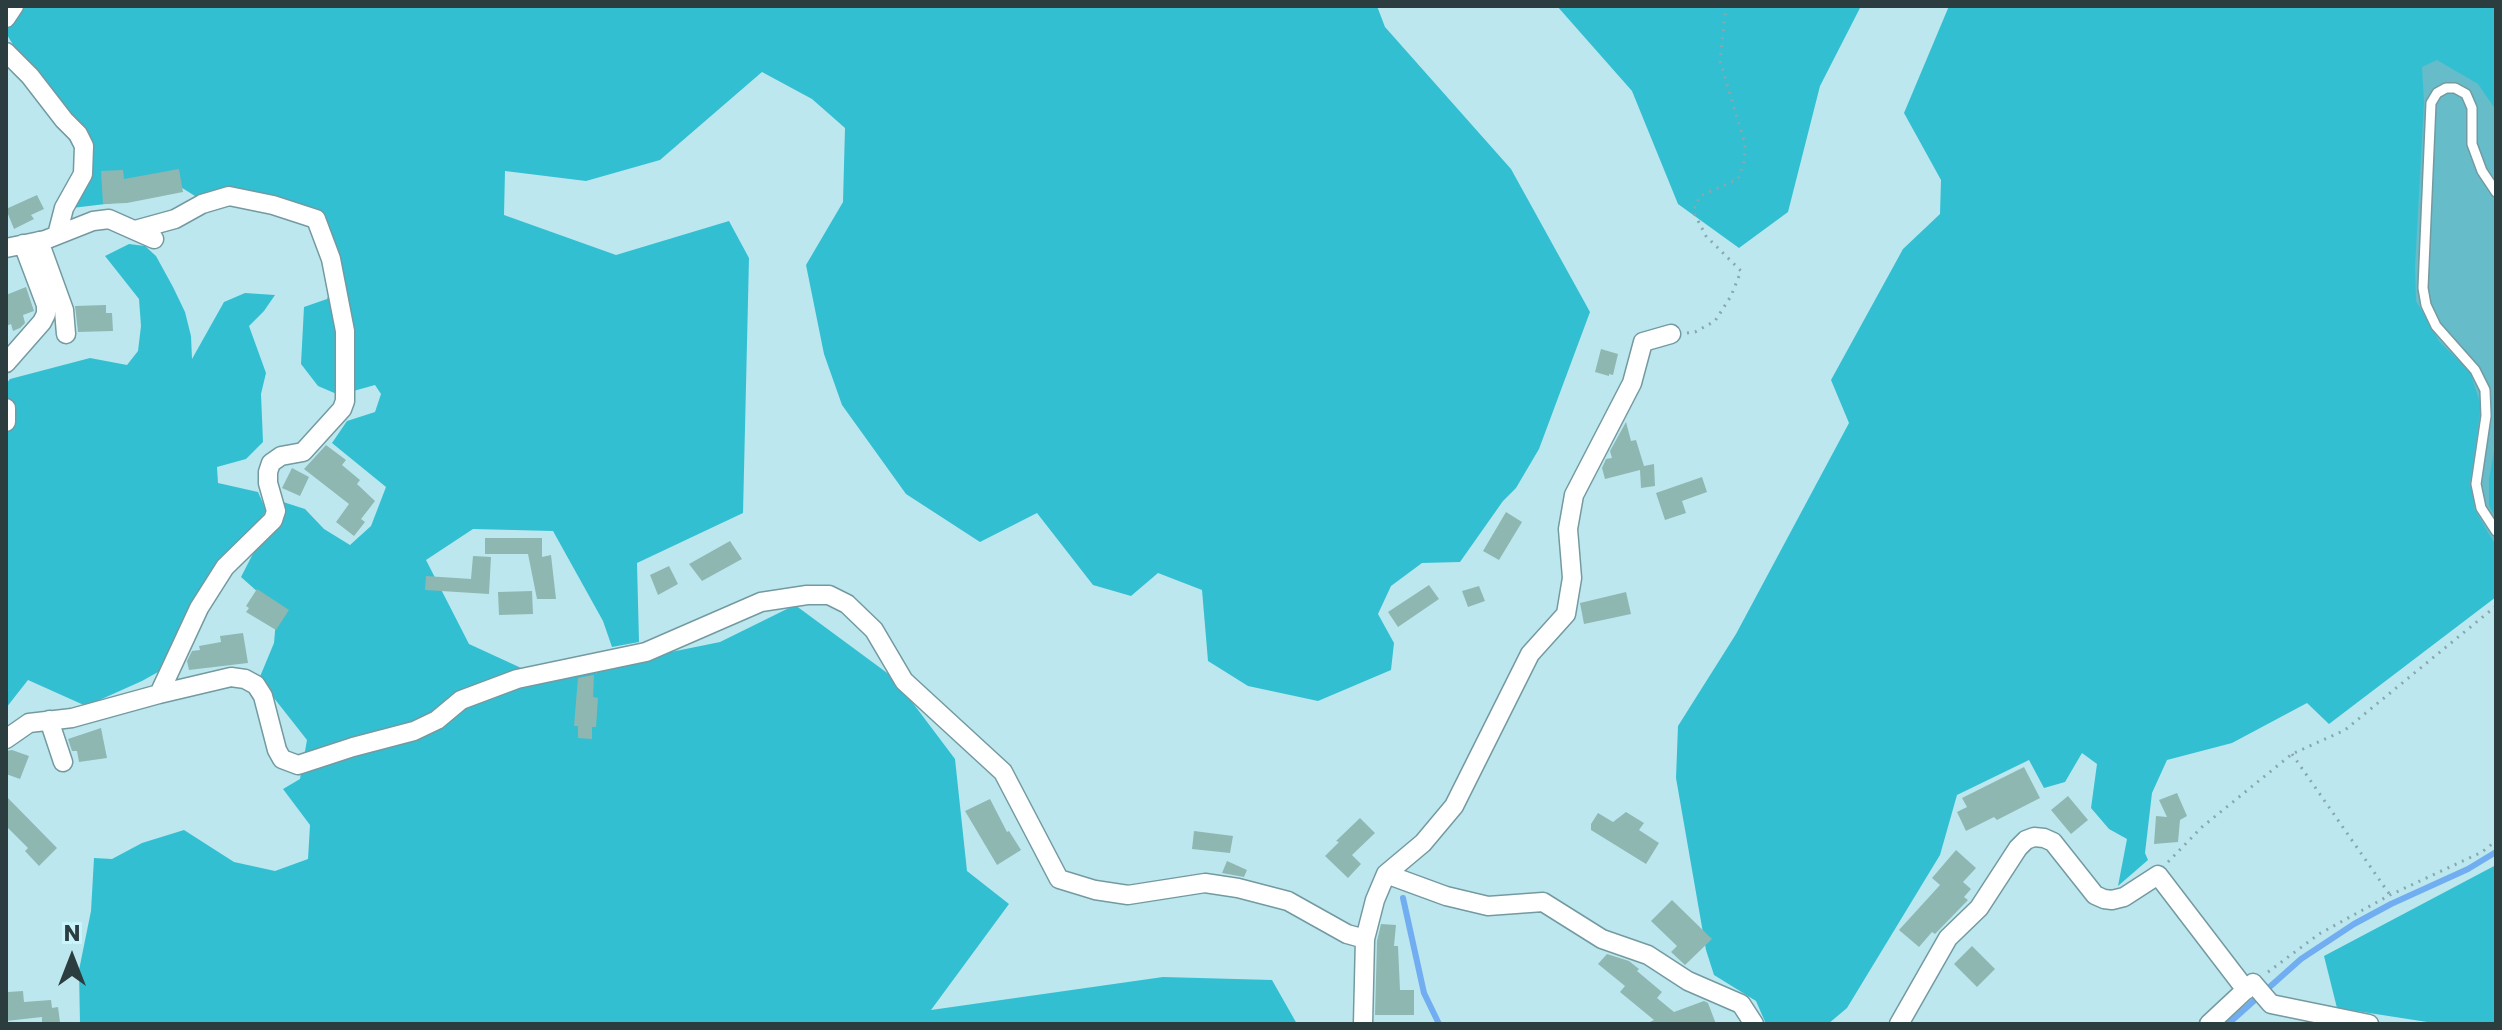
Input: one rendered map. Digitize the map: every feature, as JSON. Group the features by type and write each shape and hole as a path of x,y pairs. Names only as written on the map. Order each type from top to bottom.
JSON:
{"street":[{"path":"6,18 14,6"},
{"path":"6,52 30,76 78,134 84,146 83,174 64,208 57,235"},
{"path":"135,230 175,219 202,204 229,196 273,205 316,219 331,259 345,331 345,401 342,409 303,452 281,456 271,463 268,483 276,511 273,520 225,567 199,608 159,694"},
{"path":"23,244 93,221 109,219 154,239"},
{"path":"23,244 64,310 66,334"},
{"path":"6,363 46,314 46,305 23,244"},
{"path":"1363,1024 1365,939 1375,900 1386,874 1423,843 1454,806 1530,654 1566,614 1572,578 1568,529 1574,495 1632,383 1643,342 1671,334"},
{"path":"6,408 6,422"},
{"path":"6,739 29,723 72,718 231,677 256,685 263,696 277,750 282,759 298,765 414,731 437,720 461,700 517,679 646,652 761,602 829,595 847,604 874,630 904,681 1003,772 1059,879 1095,890 1128,895 1205,883 1238,888 1288,901 1347,934 1365,939"},
{"path":"49,720 63,762"},
{"path":"1899,1024 1948,938 1979,908 2002,870 2026,840 2044,838 2053,842 2095,895 2104,899 2124,897 2158,875 2256,991 2271,1004 2369,1024"},
{"path":"1386,874 1446,896 1488,906 1543,902 1602,939 1648,955 1688,981 1741,1004 1754,1024"},
{"path":"2209,1024 2256,991"}],"lane":[{"path":"2496,192 2482,171 2472,144 2472,108 2466,94 2455,88 2446,88 2437,93 2431,103 2423,288 2426,305 2436,326 2475,370 2485,390 2488,405 2476,484 2481,508 2496,531"}],"path":[{"path":"1671,334 1695,332 1715,321 1731,296 1741,271 1706,236 1693,211 1700,196 1738,179 1744,162 1745,144 1720,61 1726,6"},
{"path":"2158,875 2202,827 2292,754 2345,730 2496,606"},
{"path":"2292,754 2390,895"},
{"path":"2256,991 2319,934 2390,895 2482,852 2496,841"}],"shaded area":[{"path":"6,6 1377,6 1385,27 1511,169 1590,312 1539,449 1516,488 1503,501 1460,562 1422,563 1391,586 1378,614 1394,643 1391,670 1318,701 1248,686 1208,661 1202,590 1158,573 1131,596 1093,585 1037,513 980,542 906,494 842,405 824,354 806,265 843,202 845,128 812,99 762,72 660,160 586,181 505,171 504,215 616,255 729,221 749,258 743,513 637,563 639,642 612,647 603,621 553,531 473,529 426,560 469,644 543,678 720,642 795,605 894,678 955,759 967,871 1009,904 931,1010 1163,977 1272,980 1297,1024 80,1024 79,970 91,911 94,858 112,859 142,843 184,830 234,862 275,871 308,859 310,825 283,789 300,779 307,740 259,679 274,643 277,609 241,577 280,501 305,509 324,529 350,545 371,526 386,487 332,443 347,421 375,412 381,394 375,385 339,395 318,386 301,364 304,307 327,299 337,273 324,226 195,196 171,181 114,203 72,208 63,191 81,160 6,33"},
{"path":"1557,6 1861,6 1820,86 1788,212 1739,248 1678,204 1632,91"},
{"path":"1949,6 2496,6 2496,110 2478,84 2437,60 2422,67 2424,102 2415,267 2416,301 2439,341 2470,372 2481,406 2470,483 2475,510 2496,546 2496,597 2329,724 2307,703 2232,743 2167,760 2152,793 2145,853 2148,860 2118,886 2127,839 2109,829 2091,808 2097,764 2082,753 2065,782 2044,788 2029,760 1957,795 1940,855 1847,1008 1828,1024 1766,1024 1756,1001 1714,975 1706,950 1676,778 1678,726 1736,634 1849,423 1831,380 1903,249 1940,214 1941,180 1904,113"},
{"path":"2496,45 2496,572 2455,558 2370,53"},
{"path":"129,244 145,246 156,256 173,287 185,312 192,359 224,302 245,293 275,295 249,326 266,373 261,394 263,442 246,459 217,467 218,483 258,492 266,510 244,554 167,667 86,706 28,680 6,708 6,384 10,379 90,358 127,365 138,351 141,326 139,299 105,256"},
{"path":"2496,440 2496,517 2489,506 2489,479"},
{"path":"2496,865 2496,1024 2440,1024 2337,1008 2324,956"}],"building":[{"path":"179,169 183,192 127,203 103,204 101,171 123,170 124,179"},
{"path":"37,195 44,209 31,215 34,219 14,229 6,209"},
{"path":"26,287 34,311 23,315 25,323 13,331 11,324 6,326 6,295"},
{"path":"106,305 106,313 112,313 113,331 78,332 75,306"},
{"path":"1601,349 1618,354 1613,375 1595,372"},
{"path":"1626,422 1631,441 1636,440 1644,466 1654,464 1655,486 1641,488 1640,470 1605,479 1602,468 1606,459 1612,458 1610,451"},
{"path":"326,445 346,460 342,465 360,480 357,484 375,501 361,519 365,522 354,536 336,522 349,504 304,469"},
{"path":"292,468 309,477 300,496 282,488"},
{"path":"1702,477 1707,492 1682,501 1686,513 1665,520 1656,493"},
{"path":"1506,512 1522,522 1499,560 1483,551"},
{"path":"485,538 542,538 542,557 551,555 556,599 537,599 528,554 485,554"},
{"path":"730,541 742,559 702,581 689,564"},
{"path":"473,556 491,557 489,594 425,590 426,576 471,579"},
{"path":"669,566 678,584 658,595 650,575"},
{"path":"1429,585 1439,599 1398,627 1388,612"},
{"path":"1479,586 1485,601 1468,607 1462,591"},
{"path":"257,589 289,610 276,630 246,612 249,608 246,606"},
{"path":"532,591 533,614 499,615 498,592"},
{"path":"1626,592 1631,614 1584,624 1580,603"},
{"path":"243,633 248,663 189,670 187,661 192,651 200,650 199,646 221,642 220,636"},
{"path":"594,675 593,697 598,698 596,727 592,727 592,739 578,738 578,726 574,726 578,678"},
{"path":"101,728 107,758 79,762 77,751 72,751 68,739"},
{"path":"6,751 29,756 20,779 6,774"},
{"path":"2024,767 2040,798 1997,820 1994,817 1966,831 1957,812 1967,807 1962,798"},
{"path":"2177,793 2187,816 2180,820 2178,842 2154,844 2156,816 2167,817 2159,800"},
{"path":"6,796 57,848 39,866 25,851 28,848 6,826"},
{"path":"2068,796 2088,820 2071,834 2051,810"},
{"path":"990,799 1007,832 1021,850 997,865 965,811"},
{"path":"1626,812 1644,823 1639,830 1659,843 1646,864 1591,830 1598,813 1613,822"},
{"path":"1360,818 1375,833 1352,855 1361,864 1348,878 1325,856"},
{"path":"1194,831 1233,836 1230,853 1192,849"},
{"path":"1956,850 1976,868 1963,882 1971,889 1964,897 1968,900 1919,947 1899,930 1940,885 1932,878"},
{"path":"1227,861 1247,870 1244,877 1222,873"},
{"path":"1672,900 1712,939 1685,965 1671,952 1677,946 1651,921"},
{"path":"1381,924 1396,925 1394,946 1398,946 1400,990 1414,990 1414,1015 1375,1015 1377,941"},
{"path":"1972,946 1995,969 1977,987 1954,964"},
{"path":"1607,954 1629,961 1639,969 1637,971 1662,992 1657,998 1674,1012 1704,1001 1708,1003 1716,1024 1646,1024 1654,1020 1620,992 1625,986 1598,964"},
{"path":"23,991 24,1002 51,1000 52,1008 58,1007 60,1022 42,1024 42,1017 6,1021 8,992"}],"waterway":[{"path":"2228,1024 2301,959 2354,924 2468,869 2496,852"},
{"path":"1403,898 1424,993 1439,1024"}]}
